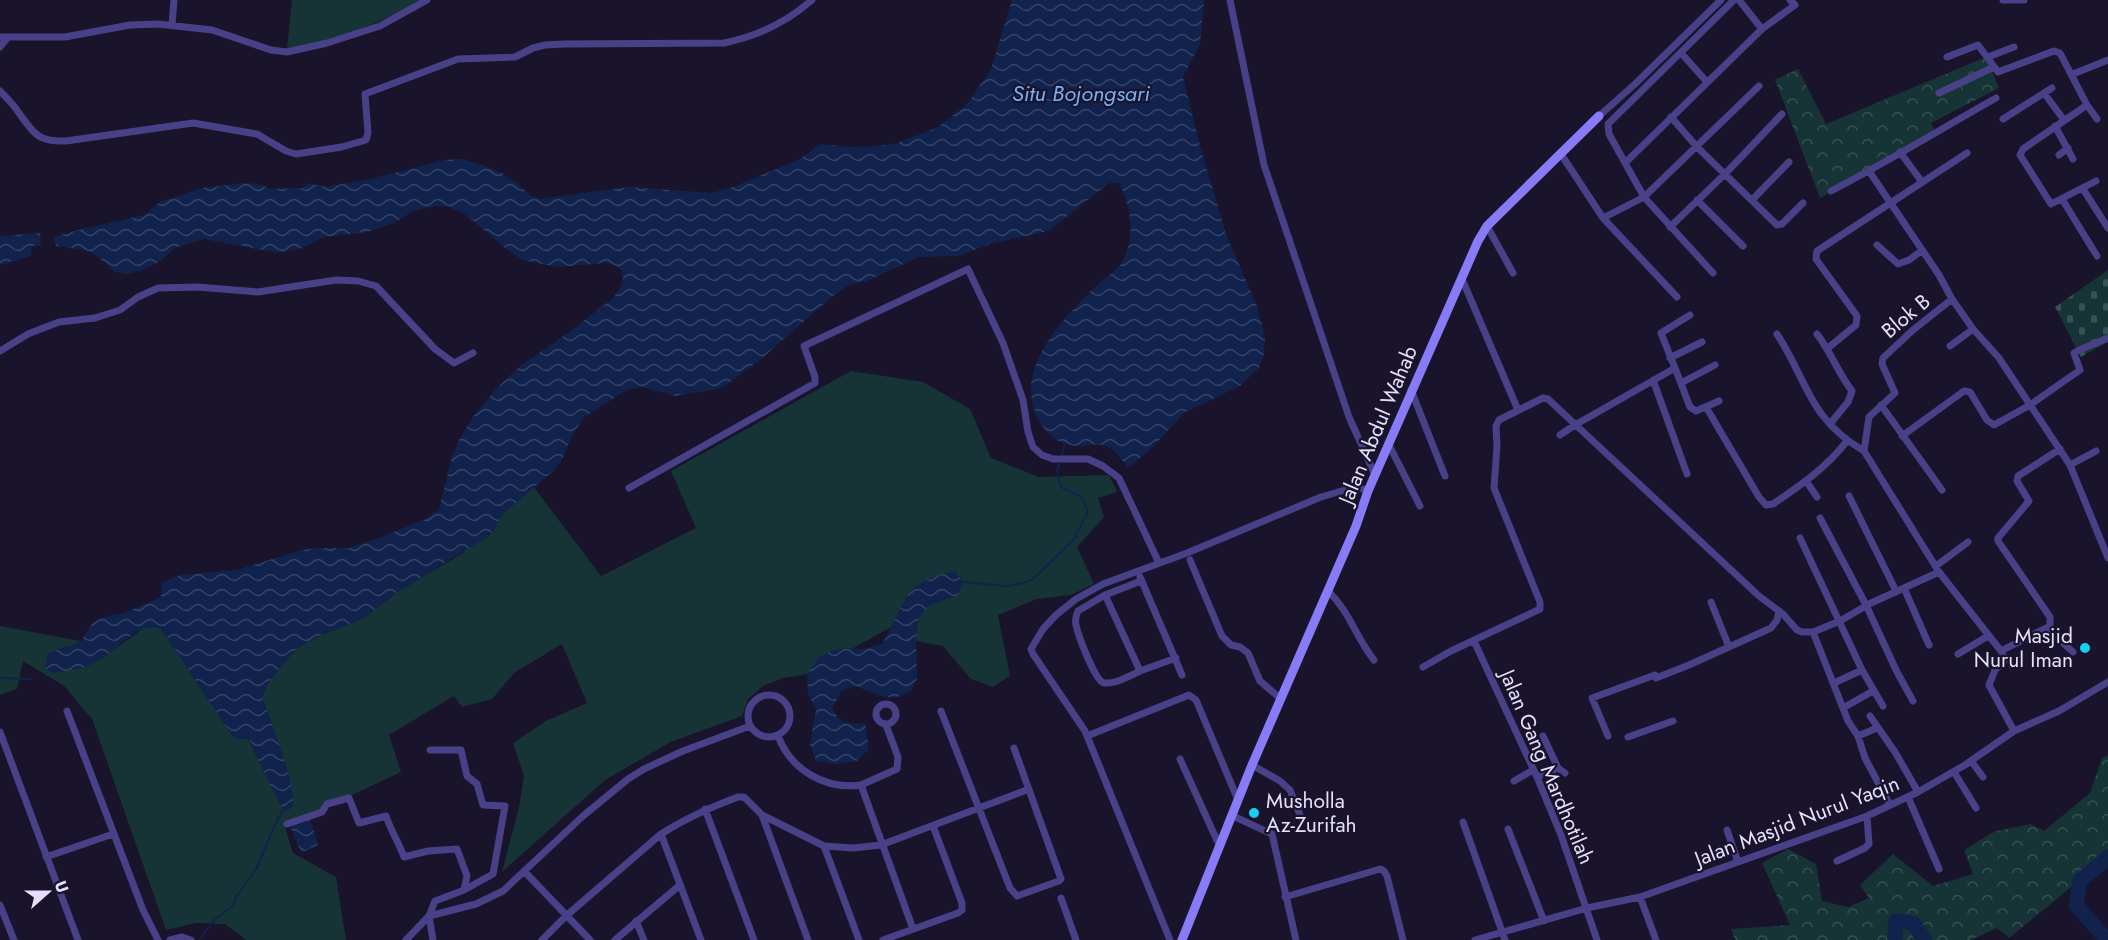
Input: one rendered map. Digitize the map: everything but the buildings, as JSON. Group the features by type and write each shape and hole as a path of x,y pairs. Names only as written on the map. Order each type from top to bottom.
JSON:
{"street":[{"path":"172,25 174,0"},
{"path":"0,37 65,37 139,24 172,25 212,30 271,50 287,52 327,43 371,29 427,0"},
{"path":"0,91 18,111 29,128 38,137 50,142 193,123 257,134 286,151 301,154 366,140 368,133 365,94 458,59 515,57 533,48 564,44 724,43 747,38 776,27 812,0"},
{"path":"1230,0 1267,177 1349,417 1375,475"},
{"name":"Jalan Abdul Wahab","path":"1182,940 1252,765 1356,526 1368,490 1478,241 1487,226 1721,0"},
{"path":"1713,273 1644,197 1609,134 1608,124 1734,0"},
{"path":"1739,0 1762,29"},
{"path":"2003,0 2015,2 2024,0"},
{"path":"1625,163 1762,29 1795,2"},
{"path":"0,47 9,37"},
{"path":"1947,57 1978,45 1998,72 2054,51 2060,52 2087,105 2097,119"},
{"path":"1988,57 2014,47"},
{"path":"1682,53 1707,82"},
{"path":"2073,74 2108,60"},
{"path":"1939,93 1994,67"},
{"path":"1603,218 1644,197 1759,86"},
{"path":"2003,119 2052,88"},
{"path":"2044,93 2064,120"},
{"path":"1831,191 1996,98"},
{"path":"2087,105 2023,149 2020,155 2051,204 2096,181"},
{"path":"1670,227 1782,114"},
{"path":"1671,117 1697,147 1777,225 1782,225 1803,203"},
{"path":"2055,126 2073,159"},
{"path":"2059,155 2068,148"},
{"path":"1900,152 1922,182"},
{"path":"1828,348 1858,321 1857,316 1816,259 1815,254 1967,153"},
{"path":"1561,154 1603,218 1677,297"},
{"path":"1752,200 1789,162"},
{"path":"1869,171 1939,275 1952,299 1973,329 1999,358 2070,465 2108,558"},
{"path":"2083,189 2108,228"},
{"path":"2062,199 2097,256"},
{"path":"1697,200 1743,246"},
{"path":"1487,226 1513,273"},
{"path":"1876,246 1898,264 1909,260 1921,251"},
{"path":"629,488 815,383 804,346 968,269 1003,343 1023,400 1033,447 1042,455 1053,459 1088,459 1103,466 1119,478 1159,563"},
{"path":"1462,279 1518,410"},
{"path":"0,351 28,334 59,322 94,318 120,310 138,297 158,288 197,287 258,292 336,280 358,281 376,286 435,349 454,363 473,353"},
{"name":"Blok B","path":"1864,452 1869,417 1895,393 1882,364 1882,358 1952,299"},
{"path":"1690,315 1661,333 1693,411 1719,401"},
{"path":"1950,346 1973,329"},
{"path":"1776,334 1786,348 1812,402 1847,441 1864,452 1937,569 2001,651 2005,660 1995,670 1989,685 2014,731"},
{"path":"1817,334 1828,348 1843,380 1852,391 1848,402 1830,424"},
{"path":"1902,436 1964,391 1970,392 1992,425 2013,416 2080,370 2074,353 2108,338"},
{"path":"1670,358 1702,342"},
{"path":"1681,383 1715,365"},
{"path":"1560,435 1675,368"},
{"path":"1653,380 1687,474"},
{"path":"1411,390 1445,476"},
{"path":"1423,667 1540,609 1540,602 1496,496 1493,482 1497,446 1496,426 1499,420 1545,399 1759,596 1802,632 1813,632 1838,622 1866,605 1904,588 1937,569 1968,542"},
{"path":"1881,405 1942,490"},
{"path":"1706,407 1766,505 1773,504 1815,475 1833,459 1847,441"},
{"path":"1389,445 1420,506"},
{"path":"2001,651 2048,629 2051,622 2050,617 1998,538 2029,501 2017,481 2018,476 2060,449"},
{"path":"2070,465 2096,451"},
{"path":"1806,481 1817,497"},
{"path":"1170,940 1087,736 1031,649 1043,628 1056,615 1076,599 1102,584 1205,546 1321,497 1352,488 1368,490"},
{"path":"1850,496 1896,591"},
{"path":"1820,518 1913,701"},
{"path":"1800,538 1838,622 1883,706"},
{"path":"1190,560 1222,636 1227,642 1248,653 1260,681 1281,699"},
{"path":"1137,572 1182,675"},
{"path":"1141,581 1105,595 1078,611 1076,626 1092,668 1098,680 1106,683 1120,680 1176,658"},
{"path":"1904,588 1929,645"},
{"path":"1328,591 1344,608 1360,643 1374,660"},
{"path":"1105,595 1140,671"},
{"path":"1711,602 1729,647"},
{"path":"1608,736 1592,698 1656,676 1771,628 1777,620 1779,611"},
{"path":"2048,629 2073,652"},
{"path":"1813,632 1848,722 1858,736 1865,758 1890,805"},
{"path":"1958,654 1988,636"},
{"name":"Jalan Gang Mardhotilah","path":"1474,641 1535,774 1587,908 1597,940"},
{"path":"1834,683 1862,670"},
{"name":"Jalan Masjid Nurul Yaqin","path":"1475,940 1587,908 1640,897 1867,816 1954,772 2014,731 2059,711 2108,682"},
{"path":"1843,708 1873,691"},
{"path":"1087,736 1189,694 1196,700 1232,781 1238,801"},
{"path":"772,695 787,704 790,722 778,736 762,737 750,726 747,717 754,700 772,695"},
{"path":"67,711 143,910 158,940"},
{"path":"941,711 1010,888 1017,896 1059,881 1061,876 1014,748"},
{"path":"1870,716 1901,761 1918,792"},
{"path":"1628,737 1674,721"},
{"path":"778,736 797,765 819,780 846,786 861,785 897,770 898,757 886,724"},
{"path":"429,916 486,900 503,891 583,816 628,779 672,755 750,726"},
{"path":"1858,736 1877,728"},
{"path":"0,732 78,940"},
{"path":"1543,736 1558,768 1565,772"},
{"path":"406,940 429,916 435,901 464,890 493,874 505,806 483,805 477,784 467,776 461,750 430,750"},
{"path":"1180,759 1220,847"},
{"path":"1971,761 1983,777"},
{"path":"1252,765 1280,781 1290,790 1300,815"},
{"path":"1514,782 1558,768"},
{"path":"1954,772 1976,808"},
{"path":"861,785 911,930 912,940"},
{"path":"542,940 566,916 661,834 705,809 738,797 744,797 762,815 824,846 852,848 882,845 1029,789"},
{"path":"1908,797 1939,869"},
{"path":"287,824 322,812 327,804 349,798 359,823 386,816 392,835 399,842 404,857 428,851 457,849 467,876 464,890"},
{"path":"705,809 754,940"},
{"path":"762,815 808,940"},
{"path":"1233,816 1272,834 1296,940"},
{"path":"1837,861 1869,844 1867,816"},
{"path":"1463,822 1505,940"},
{"path":"883,940 962,910 962,903 933,826"},
{"path":"1508,829 1544,921"},
{"path":"1727,830 1738,862"},
{"path":"46,857 113,834"},
{"path":"661,834 701,940"},
{"path":"824,846 859,940"},
{"path":"1285,897 1380,869 1387,876 1404,940"},
{"path":"524,872 590,940"},
{"path":"615,940 680,885"},
{"path":"1640,897 1656,940"},
{"path":"1061,898 1076,940"},
{"path":"0,905 14,940"},
{"path":"429,916 433,940"},
{"path":"636,921 644,940"},
{"path":"170,940 182,937 191,940"}],"green space":[{"path":"292,0 420,0 388,18 356,30 287,49"},
{"path":"1986,57 1999,88 1931,123 1936,134 1820,198 1775,80 1798,69 1826,124"},
{"path":"2108,270 2108,342 2081,357 2055,307"},
{"path":"851,371 923,382 970,409 991,458 1039,477 1109,475 1117,492 1098,498 1104,517 1077,547 1094,584 1071,595 1037,599 998,615 1010,676 993,687 971,679 943,646 916,641 893,626 807,674 783,678 763,686 748,699 742,716 671,742 605,780 502,872 519,807 524,776 513,743 546,721 587,703 562,644 514,673 492,699 462,707 454,696 389,735 401,772 329,806 324,813 285,827 293,853 336,877 346,940 246,940 225,924 196,923 166,930 92,719 64,686 23,661 17,689 0,695 0,626 81,641 75,645 55,650 100,660 144,628 153,626 161,629 234,738 248,739 281,807 290,781 262,696 269,682 302,645 364,618 399,591 487,537 494,530 500,516 533,486 601,576 696,528 671,471"},
{"path":"2108,755 2108,857 2009,938 1997,928 1971,940 1735,940 1731,929 1790,925 1762,863 1788,849 1816,864 1822,901 1848,907 1869,898 1860,885 1893,854 1933,886 1973,874 1964,850 1995,831 2031,824 2044,831 2090,793 2102,758"}],"water":[{"name":"Situ Bojongsari","path":"1012,0 1204,0 1200,44 1183,77 1200,146 1226,234 1257,306 1265,337 1264,354 1259,368 1240,386 1184,413 1152,448 1128,468 1117,454 1106,446 1070,445 1049,434 1041,424 1033,405 1031,385 1035,367 1043,349 1055,332 1098,284 1116,269 1126,253 1130,233 1129,212 1119,183 1109,183 1049,231 990,244 958,256 919,257 867,281 849,285 833,296 760,360 722,388 675,396 641,387 627,390 584,417 570,440 562,460 552,472 501,516 494,530 487,537 399,591 364,618 302,645 269,682 262,696 287,771 293,799 292,808 285,811 282,807 249,739 234,738 161,629 144,629 136,633 95,663 53,673 45,668 48,654 80,642 94,621 124,613 159,598 162,582 181,575 236,570 302,550 349,548 426,519 439,509 451,460 459,440 473,417 496,389 519,367 613,298 623,278 621,270 605,263 558,267 522,260 465,214 449,207 434,206 413,211 394,223 367,232 325,237 302,248 278,253 204,239 175,248 159,262 127,274 115,272 96,255 84,250 56,246 53,237 144,215 160,202 202,188 245,183 273,189 302,188 308,183 325,187 370,179 444,160 462,159 483,165 502,173 531,196 539,199 628,187 711,193 733,187 800,159 820,144 851,147 879,146 897,143 937,128 967,104 991,69"},
{"path":"40,233 41,244 32,246 31,256 0,265 0,236"},
{"path":"955,571 963,582 958,595 928,606 919,618 916,641 917,679 910,692 895,698 880,696 855,686 841,691 832,709 842,721 865,723 869,749 857,761 837,764 816,761 810,744 816,709 808,694 807,674 819,657 843,648 863,649 882,644 907,596 914,588 924,581"},
{"path":"310,818 318,845 301,853 290,825"}],"waterway":[{"path":"962,582 1008,586 1023,583 1033,579 1074,539 1088,512 1082,497 1061,487 1057,471 1065,445"},
{"path":"0,678 32,679"},
{"path":"201,937 215,919 233,906 236,897 257,868 283,809"},
{"path":"2107,940 2076,905 2080,881 2108,857"},
{"path":"1895,940 1896,921 1913,923 1925,940"}],"place":[{"name":"Masjid Nurul Iman","path":"2085,648"},
{"name":"Musholla Az-Zurifah","path":"1254,813"}]}
